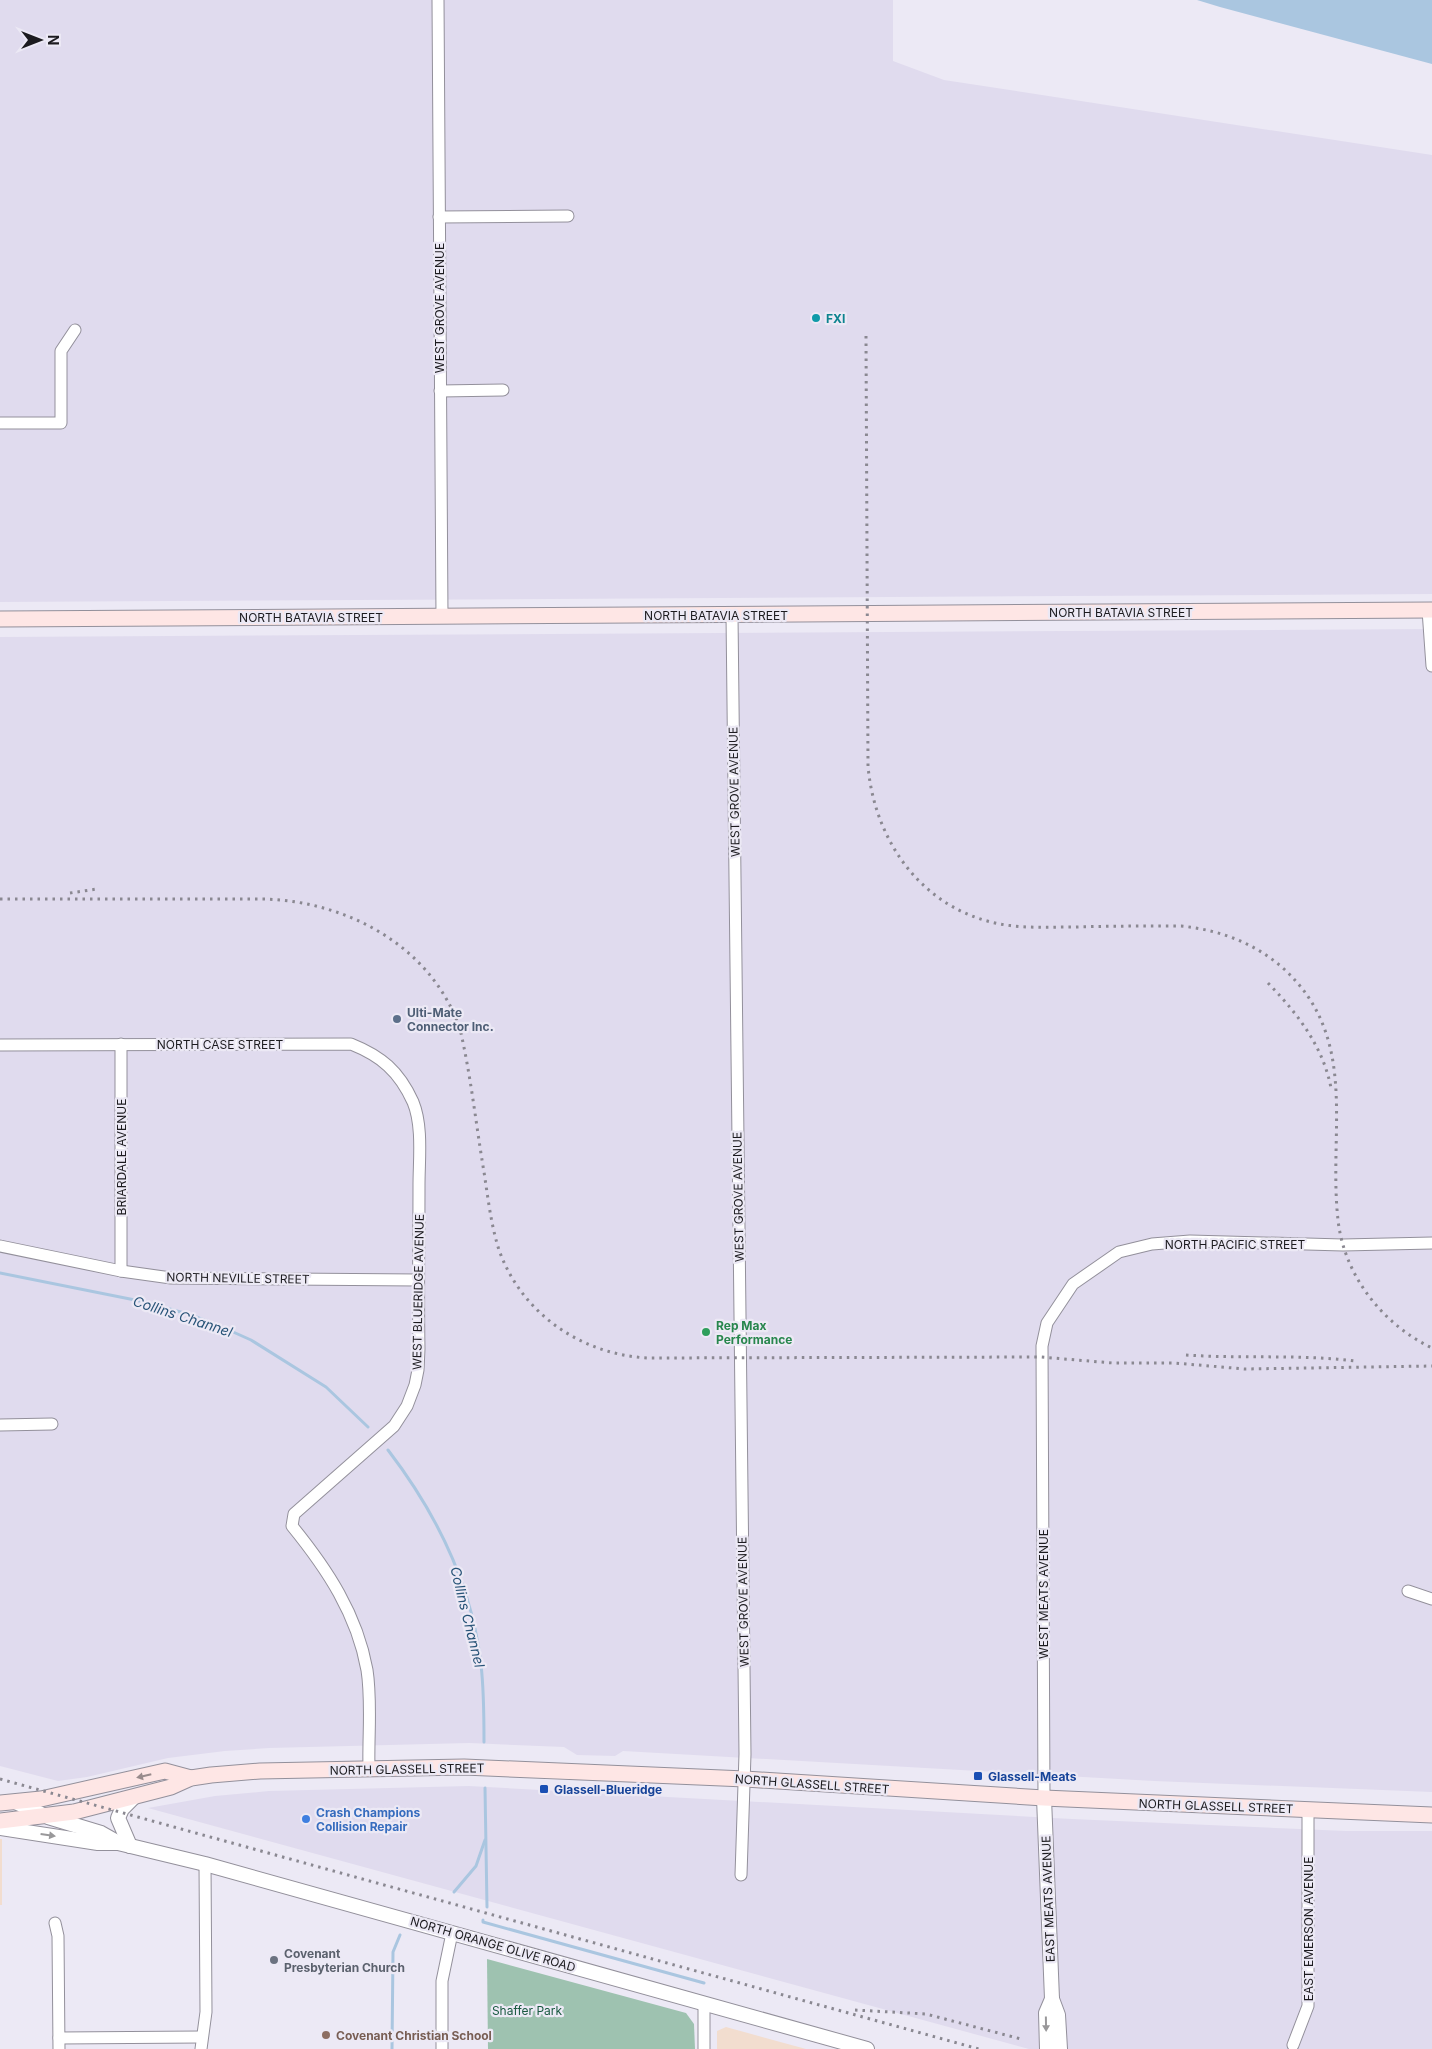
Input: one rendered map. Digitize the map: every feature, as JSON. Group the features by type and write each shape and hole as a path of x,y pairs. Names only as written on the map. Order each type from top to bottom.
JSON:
{"main road":[{"name":"NORTH BATAVIA STREET","path":"0,619 1430,610"},
{"name":"NORTH GLASSELL STREET","path":"0,1821 48,1816 134,1797 171,1787 191,1778 260,1771 512,1768 592,1774 745,1779 1044,1798 1432,1815"},
{"name":"NORTH GLASSELL STREET","path":"8,1802 61,1796 165,1771 191,1778"}],"street":[{"name":"WEST GROVE AVENUE","path":"438,0 442,617"},
{"path":"439,217 568,216"},
{"path":"0,422 61,423 61,351 75,330"},
{"path":"440,390 503,390"},
{"path":"1430,610 1432,666"},
{"name":"WEST GROVE AVENUE","path":"732,615 745,1779 741,1876"},
{"name":"BRIARDALE AVENUE","path":"120,1044 122,1270"},
{"name":"NORTH CASE STREET","path":"0,1045 351,1044 372,1052 389,1066 413,1103"},
{"name":"WEST BLUERIDGE AVENUE","path":"369,1769 366,1670 351,1614 325,1567 292,1526 292,1520 294,1514 394,1426 407,1406 418,1370 419,1171 417,1123 413,1103"},
{"name":"NORTH PACIFIC STREET","path":"1041,1390 1042,1346 1047,1323 1073,1284 1119,1252 1152,1244 1190,1241 1343,1245 1432,1243"},
{"name":"NORTH NEVILLE STREET","path":"0,1246 171,1278 418,1280"},
{"name":"WEST MEATS AVENUE","path":"1041,1390 1044,1798"},
{"path":"0,1425 52,1424"},
{"path":"1408,1591 1432,1599"},
{"path":"124,1844 118,1818 122,1809 134,1797"},
{"name":"EAST MEATS AVENUE","path":"1044,1798 1052,2000 1058,2015 1060,2049"},
{"name":"NORTH ORANGE OLIVE ROAD","path":"8,1802 101,1833 124,1844"},
{"name":"EAST EMERSON AVENUE","path":"1293,2045 1308,2006 1308,1810"},
{"name":"NORTH ORANGE OLIVE ROAD","path":"0,1828 98,1843 124,1844 205,1864 867,2049"},
{"path":"201,2049 201,2037 206,2012 205,1864"},
{"path":"55,1923 58,1936 59,2043 201,2037"},
{"path":"442,2049 442,1981 452,1933"},
{"name":"EAST MEATS AVENUE","path":"1047,2049 1046,2013 1052,2000"},
{"path":"704,2005 704,2049"}],"shaded area":[{"path":"0,0 893,0 893,61 944,80 1432,155 1432,594 0,602"},
{"path":"1432,629 1432,1792 1154,1781 623,1751 615,1756 577,1755 564,1747 469,1743 269,1748 225,1751 168,1758 87,1777 58,1781 0,1766 0,637"},
{"path":"469,1786 1072,1819 1346,1831 1432,1831 1432,2049 1029,2049 148,1808 215,1796 269,1791"},
{"path":"0,1839 2,1839 2,1905 0,1905"},
{"path":"726,2027 806,2049 717,2049 717,2031"}],"green space":[{"name":"Shaffer Park","path":"487,1959 686,2013 694,2024 695,2049 488,2049"}],"water":[{"path":"1197,0 1432,0 1432,64 1220,7"}],"waterway":[{"name":"Collins Channel","path":"0,1273 145,1302 191,1315 222,1327 251,1340 326,1387 368,1427"},
{"name":"Collins Channel","path":"388,1450 406,1474 437,1525 461,1579 470,1607 481,1665 484,1742"},
{"name":"Collins Channel","path":"485,1788 487,1907"},
{"path":"454,1892 476,1866 485,1840"},
{"name":"Collins Channel","path":"483,1920 483,1922 704,1983"},
{"path":"392,2049 393,1952 400,1935"}],"railway":[{"path":"866,336 868,766 879,818 890,842 904,864 942,900 965,913 991,922 1011,926 1032,927 1181,926 1195,928 1236,939 1261,952 1284,969 1308,996 1323,1025 1332,1055 1336,1087 1338,1220 1348,1260 1368,1296 1382,1311 1397,1326 1432,1348"},
{"path":"70,893 97,889"},
{"path":"0,899 263,899 295,902 326,909 355,919 383,934 408,952 429,974 447,1000 460,1029 496,1241 509,1273 539,1311 577,1339 599,1348 623,1355 647,1358 1041,1357 1113,1363 1174,1363 1245,1369 1432,1366"},
{"path":"1268,983 1299,1018 1315,1044 1322,1058 1331,1088"},
{"path":"1186,1355 1313,1358 1355,1361"},
{"path":"0,1779 979,2049"},
{"path":"855,2010 926,2014 1021,2039"}],"place":[{"name":"FXI","path":"816,318"},
{"name":"Ulti-Mate Connector Inc.","path":"397,1019"},
{"name":"Rep Max Performance","path":"706,1332"},
{"name":"Glassell-Meats","path":"978,1776"},
{"name":"Glassell-Blueridge","path":"544,1789"},
{"name":"Crash Champions Collision Repair","path":"306,1819"},
{"name":"Covenant Presbyterian Church","path":"274,1960"},
{"name":"Covenant Christian School","path":"326,2035"}]}
